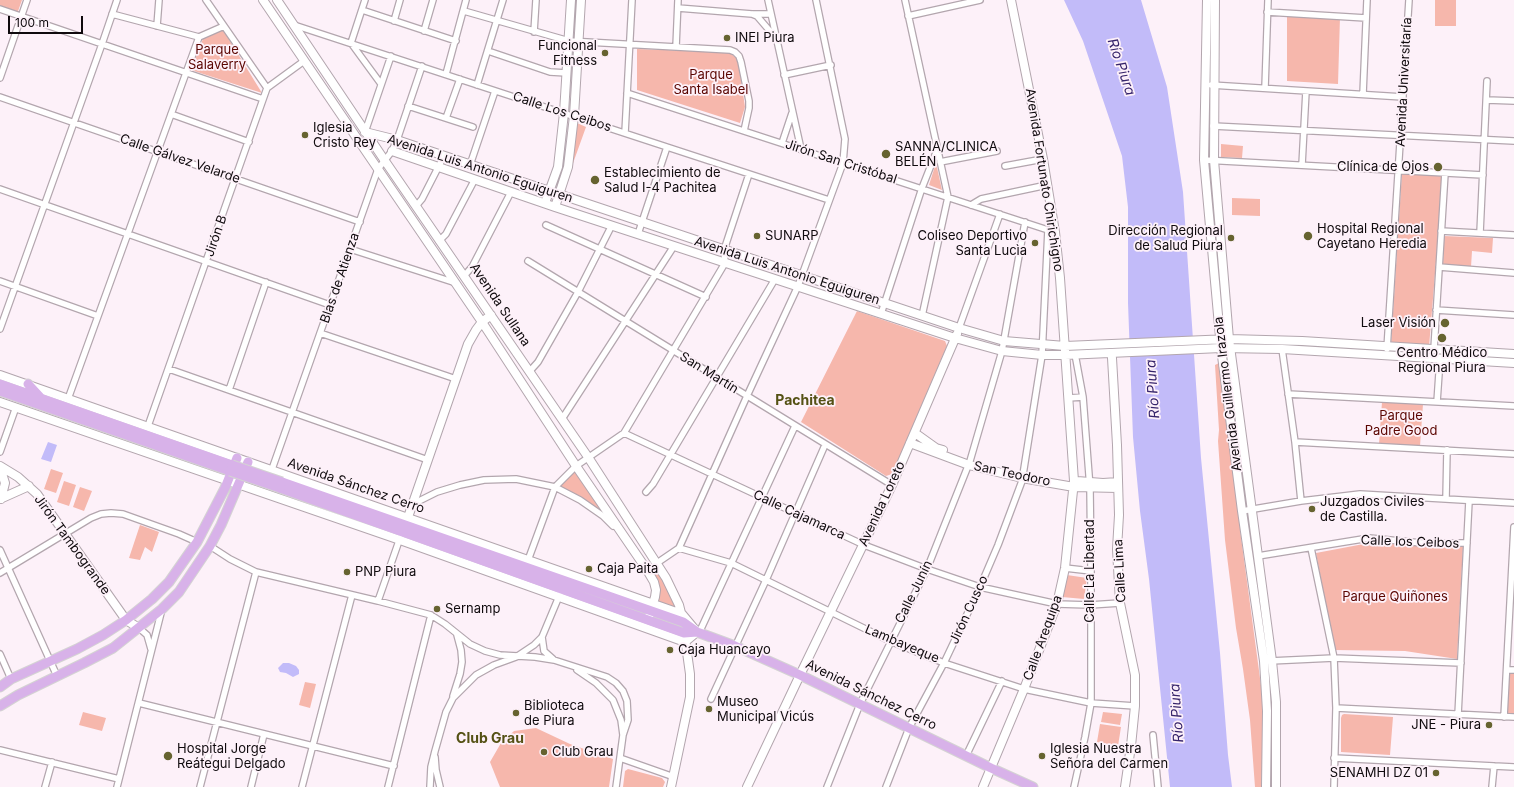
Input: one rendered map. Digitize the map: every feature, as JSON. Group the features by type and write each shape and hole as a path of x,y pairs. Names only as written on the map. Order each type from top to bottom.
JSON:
{"main road":[{"name":"Avenida Sullana","path":"263,0 456,283 654,582 656,590 648,620"},
{"name":"Avenida Sullana","path":"277,0 365,132 588,457 657,563 676,597 683,618 685,637"},
{"path":"545,203 558,167 564,113 571,0"},
{"path":"555,207 568,167 574,116 581,0"},
{"name":"Avenida Fortunato Chirichigno","path":"1011,0 1043,159 1052,231 1060,278 1074,484"},
{"name":"Avenida Guillermo Irazola","path":"1207,0 1204,160 1272,661 1276,702 1276,787"},
{"name":"Avenida Guillermo Irazola","path":"1215,0 1213,126 1220,286 1220,344 1264,661 1267,711 1266,787"},
{"path":"283,30 294,25"},
{"name":"Avenida Luis Antonio Eguiguren","path":"365,132 397,140 922,316 1004,341 1043,345 1075,354 1204,344 1230,344"},
{"name":"Avenida Luis Antonio Eguiguren","path":"392,151 555,207 955,338 1002,351 1042,355 1065,350 1116,352"},
{"path":"404,529 468,344 482,322 491,315"},
{"name":"Avenida Loreto","path":"748,787 800,675 892,485 959,328"},
{"path":"1230,344 1302,341 1514,354"},
{"path":"1230,344 1282,349 1514,363"},
{"name":"Calle Lima","path":"1116,352 1119,514 1117,549 1120,603 1134,667 1135,706 1125,787"},
{"name":"Avenida Sánchez Cerro","path":"0,374 148,426 232,468 239,484 263,493 404,529 526,567 561,592 648,620 685,637"},
{"name":"Avenida Sánchez Cerro","path":"0,384 232,468"},
{"path":"28,384 43,399"},
{"name":"Avenida Sánchez Cerro","path":"0,391 232,468 404,529 561,592 685,637 698,633"},
{"name":"Avenida Sánchez Cerro","path":"0,402 16,408 232,468 248,462 272,470 404,529 526,567 543,569 683,618 698,633 735,646 800,675 1033,787"},
{"name":"San Teodoro","path":"915,433 936,448 970,463"},
{"name":"San Teodoro","path":"910,443 970,463 1023,476 1074,484 1118,485"},
{"path":"0,706 18,695 84,664 113,648 162,609 179,592 210,546 221,525 248,462"},
{"path":"0,467 5,483 0,499"},
{"name":"Jirón Tambogrande","path":"0,467 18,477 29,486 43,503 126,620 139,628"},
{"path":"0,687 11,679 103,635 126,620 152,599 170,582 197,542 232,468"},
{"name":"Calle Arequipa","path":"984,787 1057,604 1065,568 1074,484"},
{"path":"0,499 29,486"},
{"path":"671,787 690,697 690,674 685,637"}],"street":[{"path":"0,78 27,0"},
{"path":"0,329 117,0"},
{"path":"157,26 159,0"},
{"path":"206,0 267,88 304,61"},
{"path":"365,0 351,43 381,84"},
{"path":"394,21 400,0"},
{"path":"424,31 433,0"},
{"path":"446,74 466,0"},
{"path":"477,85 498,21 503,0"},
{"path":"534,32 536,0"},
{"path":"625,133 632,0"},
{"path":"676,47 678,0"},
{"path":"768,0 800,149"},
{"path":"657,563 679,548 798,286 842,163 845,139 831,65 816,0"},
{"path":"905,0 948,197 922,316"},
{"path":"908,16 980,0"},
{"path":"1265,88 1268,0"},
{"path":"1363,94 1367,0"},
{"name":"Avenida Universitaría","path":"1387,355 1409,0"},
{"path":"678,8 770,14"},
{"path":"0,9 263,99"},
{"path":"362,10 456,41"},
{"path":"464,11 569,41 730,50 735,52 742,62 749,104 744,131"},
{"path":"1267,12 1366,18"},
{"path":"112,14 199,37 224,26"},
{"path":"752,14 757,16 776,38"},
{"name":"Calle Los Ceibos","path":"294,25 829,200"},
{"path":"68,398 199,37"},
{"path":"488,51 550,72 567,73"},
{"path":"365,132 391,56"},
{"path":"784,75 831,65"},
{"name":"Blas de Atienza","path":"263,493 378,169 392,151 397,140 422,66"},
{"path":"446,118 460,79"},
{"path":"1480,233 1487,82"},
{"path":"1205,85 1403,97"},
{"name":"Jirón B","path":"148,426 267,88"},
{"path":"470,165 495,90"},
{"path":"1302,165 1306,91"},
{"name":"Jirón San Cristóbal","path":"627,93 1052,231"},
{"name":"Calle Gálvez Velarde","path":"0,97 360,222"},
{"path":"1486,100 1514,101"},
{"path":"408,106 473,127"},
{"path":"782,143 792,112"},
{"path":"171,114 249,142"},
{"path":"1213,126 1514,141"},
{"path":"638,234 667,147"},
{"path":"881,314 922,188 937,150"},
{"path":"940,162 997,151"},
{"path":"416,206 422,199 444,156"},
{"path":"1005,166 1043,159"},
{"path":"1204,160 1483,175"},
{"path":"1434,349 1445,173"},
{"path":"526,567 555,487 576,466 624,433 725,263 724,250 749,174"},
{"path":"439,240 446,234 475,179"},
{"path":"972,205 981,199 1047,184"},
{"path":"0,189 330,305"},
{"path":"464,276 472,267 511,192"},
{"name":"Avenida Loreto","path":"959,328 1000,214"},
{"name":"Calle Junín","path":"827,787 860,704 926,569 970,463 1002,351 1025,222"},
{"path":"546,225 706,296"},
{"path":"529,372 538,362 578,292 612,225"},
{"name":"Jirón Cusco","path":"886,787 909,728 944,663 980,586 998,545 1023,476 1042,355 1047,278 1052,231"},
{"path":"1441,232 1514,234"},
{"path":"562,419 674,246"},
{"path":"350,249 456,283"},
{"name":"San Martín","path":"528,261 892,485"},
{"path":"1439,267 1514,273"},
{"path":"1047,278 1060,278"},
{"path":"646,492 653,484 775,279"},
{"path":"0,281 98,316"},
{"path":"229,390 266,282"},
{"path":"1436,310 1514,315"},
{"path":"320,333 456,379"},
{"path":"1282,349 1295,442 1301,501"},
{"name":"Calle La Libertad","path":"1074,787 1088,724 1090,703 1091,571 1090,485 1083,397 1075,354"},
{"path":"1437,402 1440,359"},
{"path":"169,369 428,460"},
{"path":"1288,394 1514,406"},
{"path":"1068,398 1083,397"},
{"path":"0,452 16,408"},
{"path":"698,633 795,426"},
{"name":"Calle Cajamarca","path":"624,433 864,545 926,569 980,586 1057,604 1090,605 1120,603"},
{"path":"1295,442 1514,454"},
{"path":"711,699 766,580 825,445"},
{"path":"1446,499 1447,450"},
{"path":"413,504 437,492 460,485 484,480 516,479 555,487 580,500 598,512 624,536"},
{"path":"1242,511 1301,501 1360,494 1514,503"},
{"path":"1458,715 1469,501"},
{"path":"0,573 91,518 101,514 123,514 197,542"},
{"path":"1504,717 1512,593 1514,527"},
{"path":"378,601 404,529"},
{"name":"Calle los Ceibos","path":"1258,556 1369,538 1422,543 1467,543"},
{"path":"210,546 230,559 256,572 431,615 470,644 485,651 500,655 535,657 554,660 607,677 616,683 623,691 627,701 628,720 624,735 616,787"},
{"name":"Lambayeque","path":"679,548 731,563 830,613 890,641 944,663 1024,689 1090,703 1135,706"},
{"path":"1311,548 1334,658 1336,708 1334,787"},
{"path":"0,550 56,676"},
{"path":"1065,568 1091,571"},
{"path":"200,787 256,572"},
{"path":"453,698 476,675 494,665 516,657 530,648 542,637 561,592"},
{"path":"302,787 352,595"},
{"path":"117,787 162,609"},
{"path":"388,787 431,615"},
{"path":"139,628 147,635 152,652"},
{"path":"430,787 431,767 435,751 444,718 453,698 460,674 462,662 457,634"},
{"path":"542,637 544,651 548,656 584,674 603,688 613,700 617,708 624,735"},
{"path":"0,654 11,679"},
{"path":"1264,661 1334,658 1461,663"},
{"path":"1507,670 1514,670"},
{"path":"966,756 1002,681"},
{"path":"139,703 394,766"},
{"path":"1336,708 1514,718"},
{"path":"251,787 264,734"},
{"path":"1153,734 1158,787"},
{"path":"0,750 120,779"},
{"path":"435,751 436,770 440,787"},
{"path":"620,758 674,777"},
{"path":"1334,758 1514,766"},
{"path":"45,787 52,762"},
{"path":"1492,787 1494,766"}],"green space":[{"path":"0,0 22,0 17,14 0,8"},
{"path":"1435,0 1456,0 1456,26 1435,26"},
{"path":"1287,15 1340,17 1338,84 1287,81"},
{"name":"Parque Salaverry","path":"222,28 262,93 191,70 204,36"},
{"name":"Parque Santa Isabel","path":"637,49 728,52 738,59 745,107 740,123 637,90"},
{"path":"577,123 586,127 572,166"},
{"path":"1221,144 1243,146 1242,158 1221,157"},
{"path":"936,163 942,190 929,185"},
{"path":"1209,164 1211,164 1220,281 1217,281"},
{"path":"1402,172 1443,176 1429,347 1391,344"},
{"path":"1232,198 1260,199 1260,216 1232,215"},
{"path":"1444,236 1493,238 1492,253 1472,251 1471,267 1443,265"},
{"path":"857,311 945,341 947,346 892,474 886,476 801,422"},
{"path":"1221,356 1241,537 1262,693 1264,735 1261,787 1255,787 1250,720 1236,628 1225,540 1218,441 1219,430 1215,365 1219,363 1218,357"},
{"name":"Parque Padre Good","path":"1382,402 1423,404 1420,446 1379,444"},
{"path":"576,466 624,535 603,516 555,487"},
{"path":"51,469 63,473 56,493 44,489"},
{"path":"64,481 76,485 69,506 57,502"},
{"path":"80,487 92,491 84,511 73,507"},
{"path":"140,525 159,532 152,552 145,547 140,560 129,558"},
{"name":"Parque Quiñones","path":"1369,543 1463,547 1457,659 1405,651 1334,650 1316,553"},
{"path":"657,567 678,609 658,602 657,585 650,572"},
{"path":"1067,575 1087,578 1084,599 1062,597"},
{"path":"1508,671 1514,672 1514,714 1506,714"},
{"path":"305,682 316,684 310,708 299,705"},
{"path":"83,712 106,718 102,731 79,725"},
{"path":"1103,712 1122,714 1120,725 1101,722"},
{"path":"1344,714 1393,717 1390,755 1341,752 1341,718"},
{"path":"1100,724 1121,727 1118,746 1097,742"},
{"name":"Club Grau","path":"536,728 570,744 613,759 609,787 500,787 490,762 501,743 514,731"},
{"path":"628,769 662,778 665,782 663,787 623,787 625,771"}],"water":[{"name":"Río Piura","path":"1064,0 1141,0 1167,87 1183,192 1201,458 1232,787 1170,787 1133,437 1128,303 1128,207 1122,156 1083,41"},
{"path":"48,442 57,445 51,462 41,459"},
{"path":"283,663 289,663 296,666 299,670 299,674 293,677 286,673 280,672 278,668"}],"place":[{"name":"INEI Piura","path":"727,38"},
{"name":"Funcional Fitness","path":"605,53"},
{"name":"Iglesia Cristo Rey","path":"305,135"},
{"name":"SANNA/CLINICA BELÉN","path":"886,154"},
{"name":"Clínica de Ojos","path":"1438,167"},
{"name":"Establecimiento de Salud I-4 Pachitea","path":"595,180"},
{"name":"SUNARP","path":"757,236"},
{"name":"Hospital Regional Cayetano Heredia","path":"1308,236"},
{"name":"Dirección Regional de Salud Piura","path":"1231,238"},
{"name":"Coliseo Deportivo Santa Lucìa","path":"1035,243"},
{"name":"Laser Visión","path":"1445,323"},
{"name":"Centro Médico Regional Piura","path":"1442,338"},
{"name":"Juzgados Civiles de Castilla.","path":"1312,509"},
{"name":"Caja Paita","path":"589,569"},
{"name":"PNP Piura","path":"347,572"},
{"name":"Sernamp","path":"437,609"},
{"name":"Caja Huancayo","path":"670,650"},
{"name":"Museo Municipal Vicús","path":"709,709"},
{"name":"Biblioteca de Piura","path":"516,713"},
{"name":"JNE - Piura","path":"1489,725"},
{"name":"Club Grau","path":"544,752"},
{"name":"Hospital Jorge Reátegui Delgado","path":"168,756"},
{"name":"Iglesia Nuestra Señora del Carmen","path":"1042,756"},
{"name":"SENAMHI DZ 01","path":"1436,773"}],"district":[{"name":"Pachitea","path":"805,401"},
{"name":"Club Grau","path":"490,739"}]}
